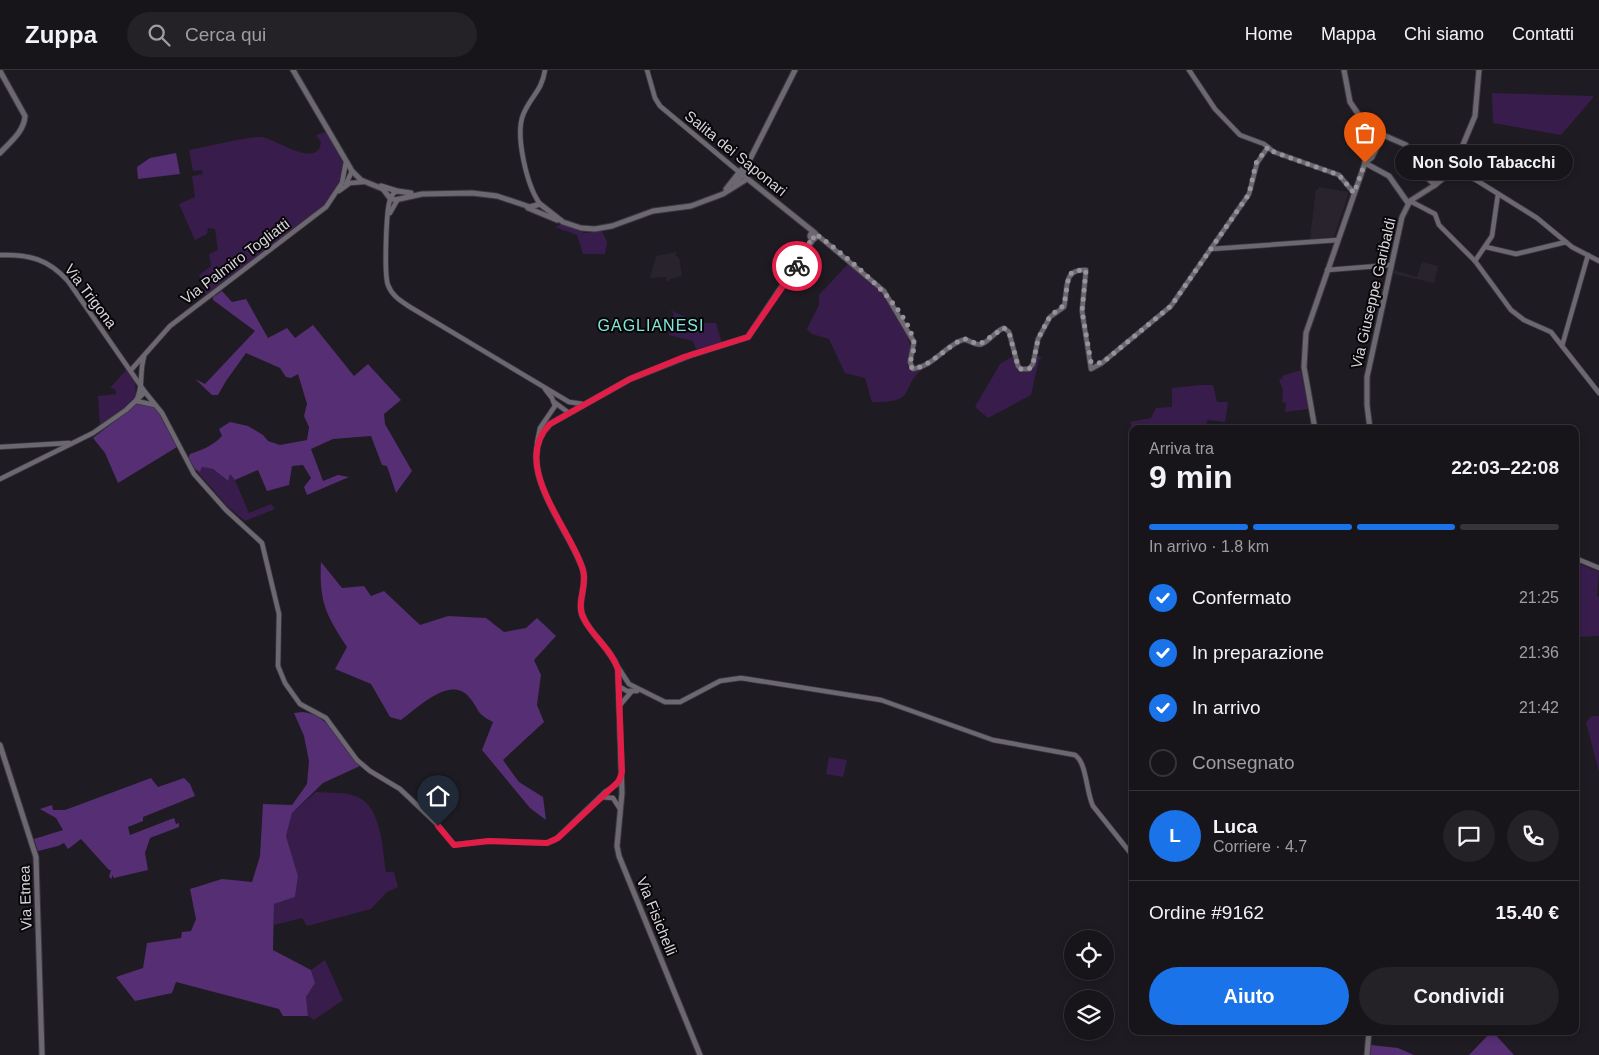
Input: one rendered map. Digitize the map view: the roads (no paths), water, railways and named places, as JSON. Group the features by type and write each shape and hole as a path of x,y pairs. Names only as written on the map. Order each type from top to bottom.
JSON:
{"main road":[{"path":"293,70 346,162 361,180 383,189 392,201 422,194"},
{"path":"519,204 581,228 596,229 612,226 653,211 691,206 723,194 732,188 742,175 795,70"},
{"path":"1344,70 1348,97 1356,111 1374,131 1406,145 1413,155 1417,168 1435,185"},
{"path":"1365,163 1389,176 1409,202 1435,185 1452,171 1475,116 1479,70"},
{"path":"0,71 25,116 25,122 18,135 0,153"},
{"path":"1314,425 1304,367 1308,326 1365,163 1374,131"},
{"path":"1365,163 1372,157 1384,136"},
{"path":"723,194 742,175"},
{"name":"Salita dei Saponari","path":"742,175 804,225 814,236"},
{"path":"361,180 397,192 486,194 533,207 540,204 563,222"},
{"name":"Via Giuseppe Garibaldi","path":"1369,425 1366,405 1367,377 1402,217 1409,202"},
{"path":"616,664 583,618 580,607 584,573 544,492 537,446 544,430 567,413 630,379 684,357 748,337 809,247 814,236"},
{"name":"Via Fisichelli","path":"616,664 620,687 622,772 617,846 619,856 700,1055"},
{"name":"Via Etnea","path":"0,745 34,846 37,870 42,1055"},
{"path":"1367,1055 1369,1035"}],"street":[{"path":"540,204 528,180 521,131 523,115 540,89 545,70"},
{"name":"Salita dei Saponari","path":"647,70 655,98 668,115 742,175"},
{"path":"1189,70 1215,109 1235,131 1267,148 1339,175 1354,193"},
{"path":"814,236 824,240 884,291 914,342 910,366 915,369 932,362 959,341 965,339 980,344 1004,328 1009,332 1018,366 1021,369 1029,369 1033,364 1038,339 1050,316 1064,305 1069,275 1074,271 1086,270 1082,311 1091,369 1102,363 1171,306 1249,194 1256,163 1267,148"},
{"path":"346,162 344,184 367,183"},
{"name":"Via Palmiro Togliatti","path":"139,362 148,349 170,326 320,213 344,184 346,175 352,171"},
{"path":"1452,171 1466,175 1523,209 1566,242 1599,261"},
{"path":"397,192 392,201 389,220 386,279 397,298 563,399 573,404 583,404"},
{"path":"1475,261 1486,247 1493,232 1498,194"},
{"path":"1409,202 1435,214 1439,225 1475,261 1515,314 1552,332 1599,393"},
{"path":"531,210 540,211 545,209"},
{"path":"1212,249 1338,240"},
{"path":"1486,247 1516,254 1566,242"},
{"name":"Via Trigona","path":"0,255 30,255 58,270 157,406 194,474 226,510 262,542 280,614 278,666 280,674 300,704 326,718 357,760 370,771 400,790 438,826 454,845 489,841 551,842 558,838 600,797"},
{"path":"1562,346 1588,255"},
{"path":"1327,270 1391,265"},
{"path":"136,401 141,386 141,371 148,349"},
{"path":"131,370 139,362"},
{"path":"134,375 139,362"},
{"path":"1091,362 1102,363"},
{"path":"134,375 141,371"},
{"path":"545,388 554,402 567,413"},
{"path":"0,447 64,445 73,443 93,434 146,392"},
{"path":"563,399 567,413"},
{"path":"136,401 145,401 157,406"},
{"path":"537,446 540,428 553,410 554,402"},
{"path":"0,479 64,445"},
{"path":"1579,560 1599,568"},
{"path":"616,664 632,688"},
{"path":"620,687 632,688 665,702 680,702 720,681 741,678 874,699 908,709 993,740 1068,753 1079,758 1089,798 1093,806 1129,851"},
{"path":"620,705 632,688"},
{"path":"600,797 616,785 622,772"},
{"path":"607,791 616,790 622,793"},
{"path":"600,797 622,793"},
{"path":"609,796 620,808"}],"place":[{"name":"Non Solo Tabacchi","path":"1365,163"}],"district":[{"name":"GAGLIANESI","path":"651,325"}]}
